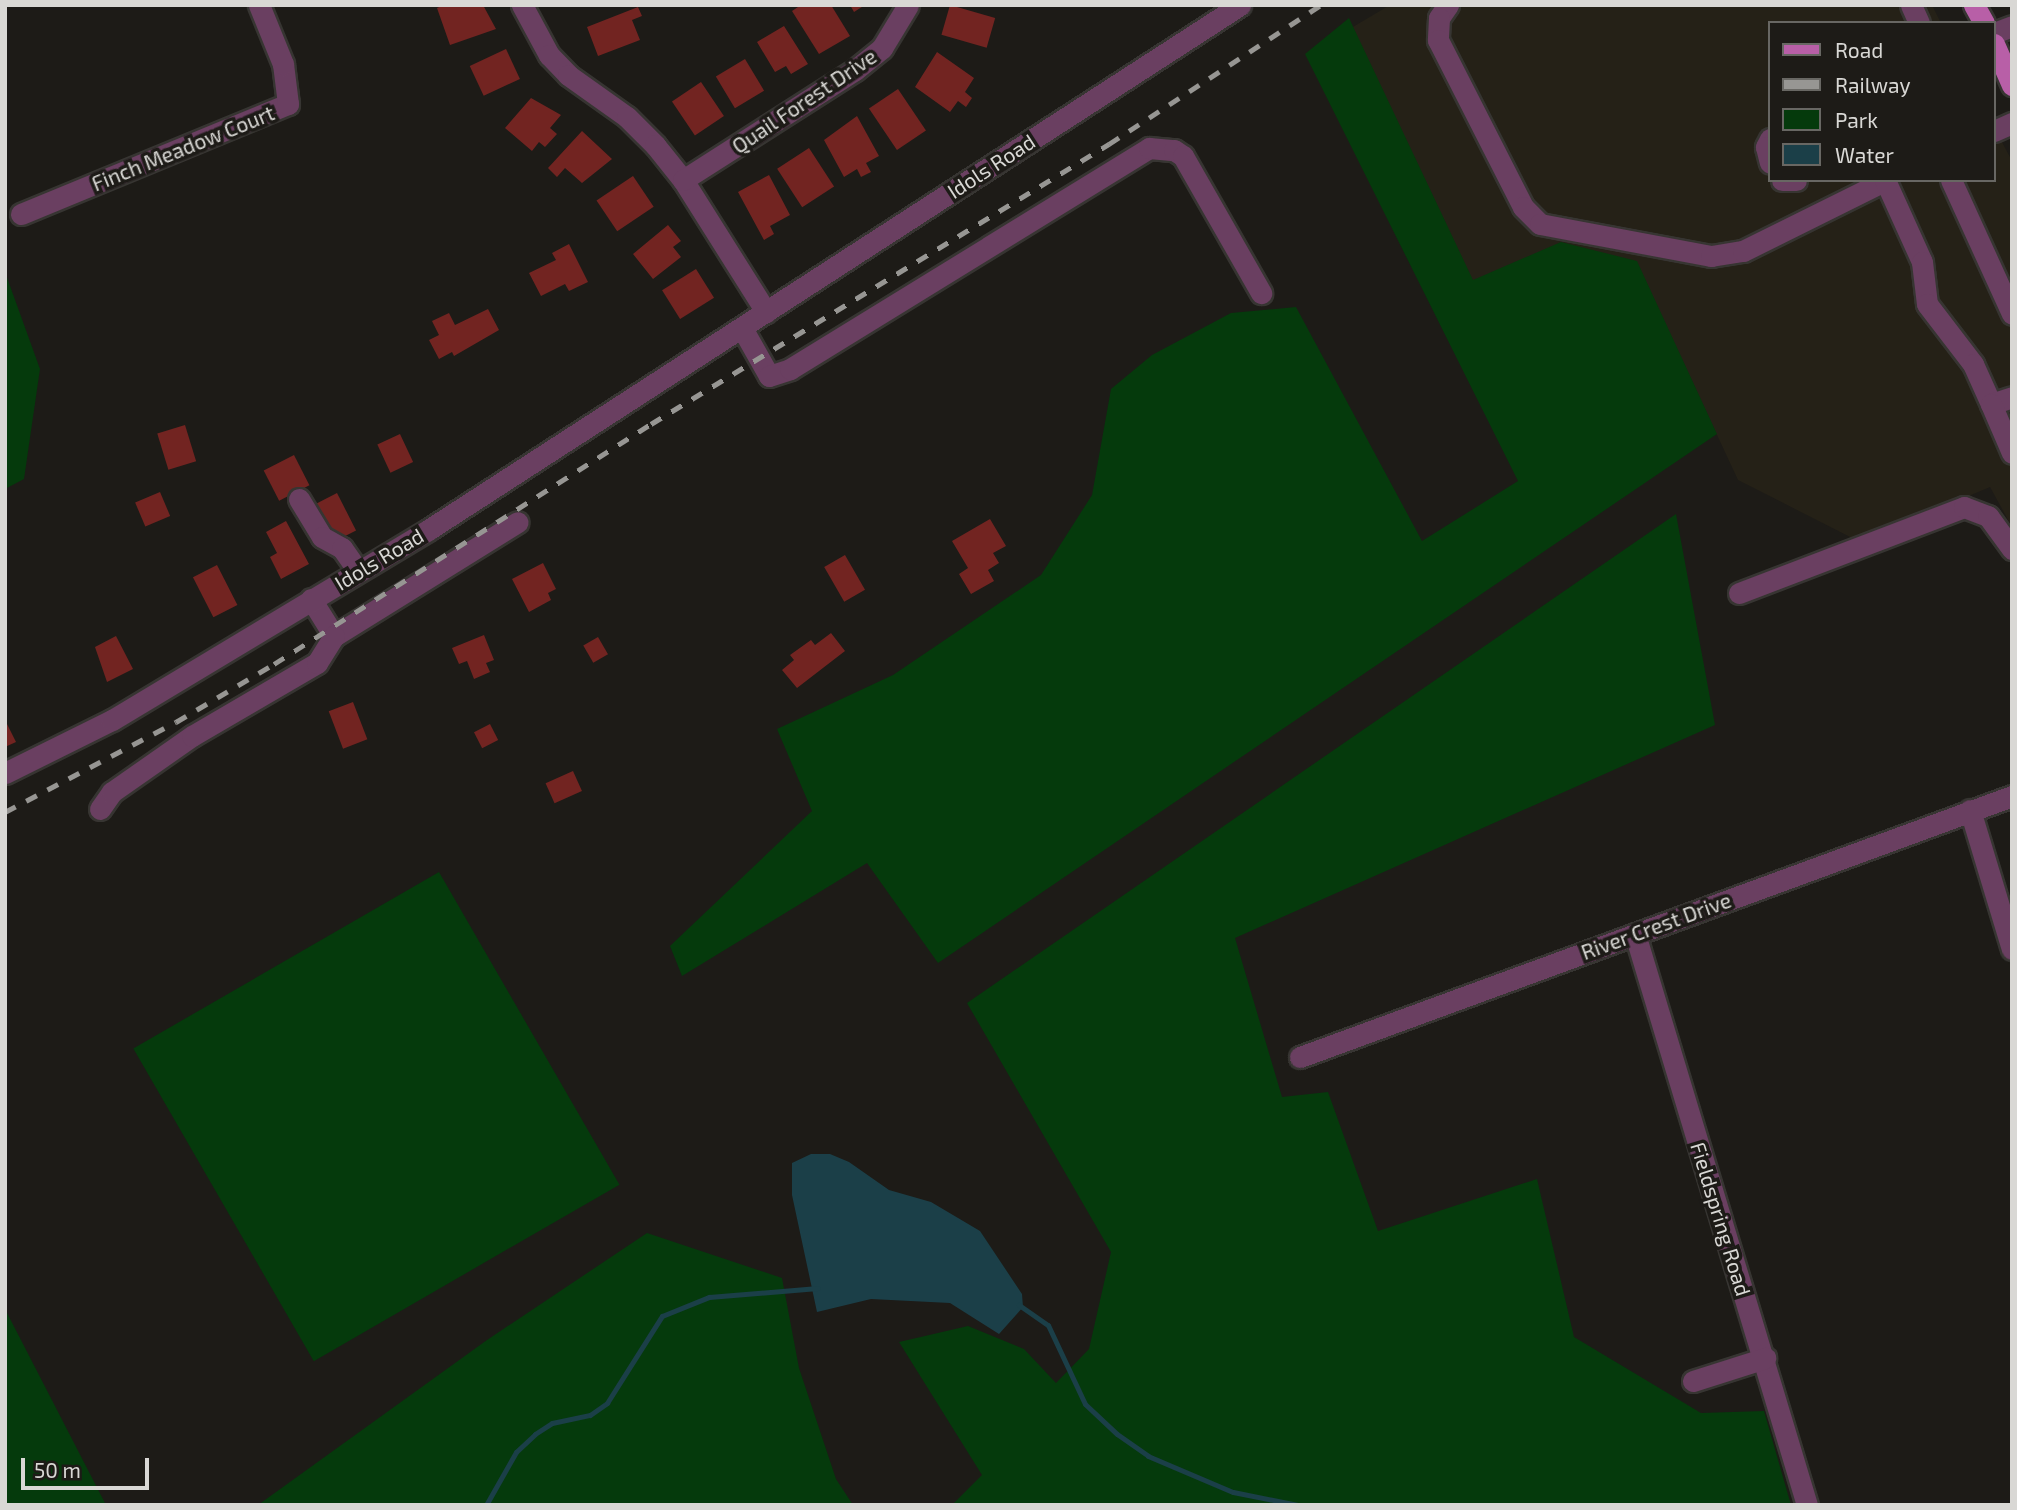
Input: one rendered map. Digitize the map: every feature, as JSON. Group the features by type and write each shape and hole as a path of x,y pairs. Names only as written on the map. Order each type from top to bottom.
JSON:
{"main road":[{"path":"1974,5 1983,21"},
{"path":"1996,49 2012,85"}],"street":[{"name":"Finch Meadow Court","path":"22,215 288,104 283,64 258,5"},
{"path":"523,5 549,55 594,96 627,117 683,180 766,312"},
{"name":"Quail Forest Drive","path":"683,180 855,70 883,48 908,5"},
{"name":"Idols Road","path":"5,773 112,720 358,571 742,328 1240,5"},
{"path":"1448,5 1439,18 1438,40 1523,207 1540,224 1711,256 1743,251 1881,182"},
{"path":"1911,5 1918,21"},
{"path":"1996,130 2012,123"},
{"path":"1769,141 1766,147 1769,159"},
{"path":"742,328 769,376 790,369 1149,148 1174,150 1183,156 1261,293"},
{"path":"1886,182 1922,262 1927,304 1973,364 2012,453"},
{"path":"1952,182 2012,314"},
{"path":"1990,404 2012,397"},
{"path":"299,499 322,537 342,548 358,571"},
{"path":"1739,593 1964,507 1988,516 2012,550"},
{"path":"100,809 112,792 192,736 308,670 328,648 334,636 518,522"},
{"path":"311,599 334,636"},
{"name":"River Crest Drive","path":"1300,1058 2012,796"},
{"path":"1970,810 2012,949"},
{"name":"Fieldspring Road","path":"1635,934 1807,1505"},
{"path":"1693,1381 1765,1359"}],"shaded area":[{"path":"1390,5 1932,5 1940,21 1769,21 1769,182 1996,182 1996,131 2012,161 2012,527 1990,487 1860,542 1738,480 1636,261 1455,288 1336,37"}],"green space":[{"path":"1349,18 1473,280 1561,242 1637,261 1717,434 938,963 867,863 682,976 670,946 812,811 777,729 893,675 1041,575 1092,495 1111,389 1152,355 1231,313 1296,307 1422,541 1518,481 1305,54"},
{"path":"5,272 40,369 24,479 5,489"},
{"path":"1676,514 1715,725 1235,938 1282,1097 1328,1092 1378,1231 1537,1179 1574,1337 1701,1413 1764,1411 1791,1505 952,1505 982,1475 899,1342 968,1326 1024,1349 1056,1383 1089,1349 1111,1252 967,1003"},
{"path":"439,872 620,1185 314,1361 133,1048"},
{"path":"647,1233 782,1278 799,1368 836,1479 853,1505 258,1505 487,1340"},
{"path":"5,1309 106,1505 5,1505"}],"water":[{"path":"811,1154 830,1154 849,1162 889,1190 931,1202 980,1231 1022,1294 1023,1307 999,1334 950,1303 871,1299 817,1312 792,1195 792,1163"}],"building":[{"path":"444,5 483,5 496,29 450,45 437,8"},
{"path":"801,5 831,5 850,36 819,54 792,11"},
{"path":"850,5 865,5 854,12"},
{"path":"950,5 995,18 987,48 941,35"},
{"path":"638,7 642,16 632,20 640,40 598,56 587,27"},
{"path":"784,26 808,64 791,74 786,66 775,72 757,42"},
{"path":"506,49 520,79 484,96 470,66"},
{"path":"937,52 974,78 965,92 972,98 966,107 958,101 950,112 915,87"},
{"path":"745,59 764,91 735,108 716,77"},
{"path":"701,82 724,116 695,136 672,102"},
{"path":"898,89 926,130 897,150 869,109"},
{"path":"531,98 561,115 550,128 557,134 545,147 539,142 532,151 505,128"},
{"path":"857,116 879,156 866,163 871,172 861,177 857,169 844,177 824,140"},
{"path":"582,131 612,159 582,183 565,168 557,177 548,168"},
{"path":"809,148 834,187 802,207 777,169"},
{"path":"769,175 790,215 770,226 774,234 764,240 738,192"},
{"path":"633,176 654,207 617,231 597,201"},
{"path":"668,225 681,241 673,247 681,257 653,279 633,254"},
{"path":"569,244 588,282 569,291 565,284 541,296 529,273 556,260 552,253"},
{"path":"696,269 714,298 680,319 662,290"},
{"path":"488,309 499,330 454,356 452,352 439,359 429,340 439,335 432,321 449,313 455,325"},
{"path":"185,425 196,461 168,470 157,433"},
{"path":"400,434 413,462 390,473 377,445"},
{"path":"294,455 309,485 279,501 264,470"},
{"path":"160,492 170,516 145,526 135,503"},
{"path":"337,493 356,530 335,541 316,504"},
{"path":"990,519 1006,546 993,553 999,563 988,570 994,581 971,594 959,574 968,568 952,541"},
{"path":"286,521 309,564 281,579 270,557 277,553 266,532"},
{"path":"845,555 865,590 844,602 824,567"},
{"path":"543,563 556,589 548,593 551,600 529,612 512,579"},
{"path":"217,565 237,605 213,617 193,577"},
{"path":"831,633 845,651 797,688 782,670 794,660 790,655 811,640 815,645"},
{"path":"484,635 494,660 486,663 490,672 474,679 467,661 459,664 452,648"},
{"path":"116,636 133,669 107,682 95,647"},
{"path":"598,637 608,654 593,663 583,646"},
{"path":"353,702 367,739 343,749 329,711"},
{"path":"5,720 16,742 5,747"},
{"path":"490,724 498,740 482,748 474,732"},
{"path":"573,771 582,791 555,803 546,783"}],"waterway":[{"path":"486,1505 516,1452 535,1434 552,1423 590,1415 607,1403 662,1316 709,1297 818,1288"},
{"path":"1019,1305 1048,1325 1085,1404 1117,1434 1148,1456 1233,1492 1298,1505"}],"railway":[{"path":"5,812 176,722 274,664 651,424 1109,144 1321,5"}]}
